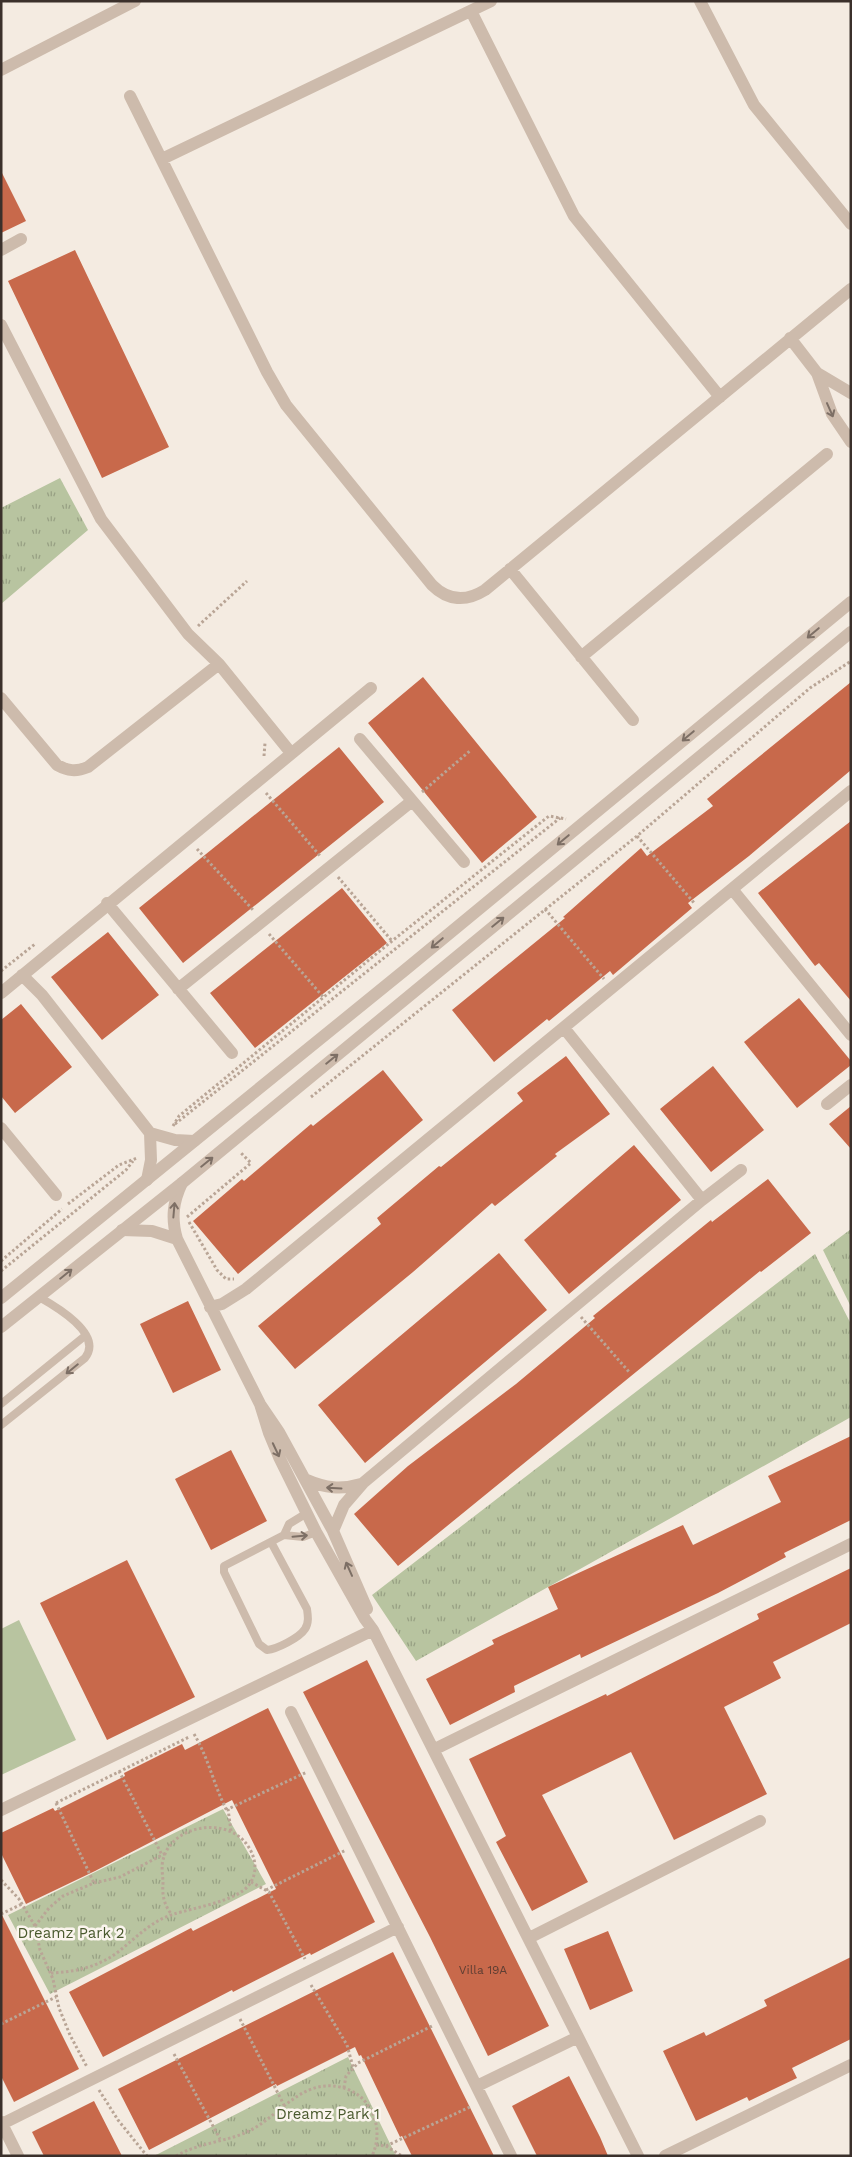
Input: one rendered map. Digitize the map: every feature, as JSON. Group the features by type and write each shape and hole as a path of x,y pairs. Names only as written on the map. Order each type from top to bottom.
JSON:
{"street":[{"path":"1,70 135,1"},
{"path":"162,159 491,1"},
{"path":"700,1 754,105 851,224"},
{"path":"470,11 574,216 720,397"},
{"path":"130,96 267,372 286,405 432,585 445,595 453,598 470,598 485,590 851,289"},
{"path":"1,250 21,239"},
{"path":"1,325 94,508 188,634 219,664 292,753"},
{"path":"790,338 818,373 832,414 851,442"},
{"path":"818,373 851,393"},
{"path":"581,657 827,454"},
{"path":"510,569 633,720"},
{"path":"1,1298 851,602"},
{"path":"1,1327 182,1183 851,632"},
{"path":"1,698 56,764 64,769 80,771 88,767 219,664"},
{"path":"1,992 371,688"},
{"path":"360,739 464,862"},
{"path":"210,1306 222,1304 246,1289 851,791"},
{"path":"178,989 412,801"},
{"path":"732,889 851,1035"},
{"path":"107,903 232,1054"},
{"path":"22,975 42,995 150,1133 151,1148 147,1180"},
{"path":"564,1028 702,1200"},
{"path":"826,1104 851,1085"},
{"path":"2,1132 56,1195"},
{"path":"150,1133 166,1138 194,1141"},
{"path":"333,1531 344,1504 363,1483 702,1200 741,1170"},
{"path":"182,1183 172,1215 176,1239 260,1404 307,1480 333,1531 363,1600 373,1630"},
{"path":"122,1230 152,1231 176,1239"},
{"path":"260,1404 269,1433 316,1532 373,1630 435,1749 638,2156"},
{"path":"307,1480 320,1486 334,1488 349,1488 363,1483"},
{"path":"435,1749 851,1544"},
{"path":"1,1810 373,1630"},
{"path":"291,1712 512,2156"},
{"path":"529,1938 760,1821"},
{"path":"18,2156 2,2123 398,1927"},
{"path":"477,2086 578,2036"},
{"path":"665,2156 851,2065"}],"lane":[{"path":"1,1426 85,1358 89,1349 86,1335 70,1316 39,1297"},
{"path":"1,1404 86,1335"},
{"path":"284,1535 289,1524 307,1513"},
{"path":"271,1542 307,1610 308,1616 305,1629 300,1634 273,1649 267,1650 259,1644 223,1569 228,1562 284,1535 303,1536 316,1532"}],"path":[{"path":"188,634 248,581"},
{"path":"304,1104 637,836 810,688 851,661"},
{"path":"260,760 265,754 265,739"},
{"path":"412,801 471,750"},
{"path":"166,1138 179,1116 392,941 549,816 583,823"},
{"path":"174,1125 560,818"},
{"path":"637,836 703,914"},
{"path":"196,848 324,998"},
{"path":"545,909 612,989"},
{"path":"1,971 40,940"},
{"path":"1,1261 119,1164 133,1160 151,1148"},
{"path":"234,1160 249,1148"},
{"path":"241,1154 251,1163 186,1217 217,1270 226,1279 239,1278 246,1289"},
{"path":"1,1271 126,1170 133,1160"},
{"path":"573,1307 630,1373"},
{"path":"194,1734 210,1767 214,1785 229,1814"},
{"path":"112,1756 162,1855"},
{"path":"231,1831 228,1809 319,1766"},
{"path":"48,1787 94,1883"},
{"path":"50,1973 77,1971 98,1963 118,1952 149,1925 172,1915 238,1894 251,1882 255,1871 253,1856 245,1842 231,1831 212,1826 198,1828 178,1839 163,1860 162,1893 165,1906 172,1915"},
{"path":"266,1890 357,1844"},
{"path":"35,1926 49,1908 63,1896 94,1883 120,1877 167,1852"},
{"path":"1,1880 22,1904 35,1926 40,1950 50,1973 56,1997 70,2036 118,2120 147,2156"},
{"path":"251,1882 266,1890 347,2045 353,2067"},
{"path":"1,1914 22,1904"},
{"path":"1,2024 56,1997"},
{"path":"234,2008 284,2105"},
{"path":"344,2088 346,2076 353,2067 444,2020"},
{"path":"168,2041 220,2139"},
{"path":"176,2156 250,2130 299,2094 315,2088 333,2086 344,2088 358,2095 370,2108 376,2125 376,2145 372,2156"},
{"path":"386,2146 484,2100"},
{"path":"376,2145 386,2146 402,2156"}],"green space":[{"path":"60,478 88,530 1,604 1,508"},
{"path":"851,1229 851,1307 823,1250"},
{"path":"815,1254 851,1324 851,1417 416,1661 372,1595"},
{"path":"19,1620 76,1740 1,1775 1,1629"},
{"name":"Dreamz Park 2","path":"223,1809 266,1884 50,1994 8,1915"},
{"name":"Dreamz Park 1","path":"348,2057 396,2156 154,2156"}],"building":[{"path":"1,171 26,221 1,233"},
{"path":"75,250 169,447 102,478 8,281"},
{"path":"423,677 537,817 482,863 368,723"},
{"path":"851,682 851,770 749,856 688,903 692,908 613,975 610,971 549,1021 547,1019 494,1062 452,1010 565,918 563,917 641,848 647,856 713,806 707,799"},
{"path":"339,747 384,802 183,963 139,908"},
{"path":"851,821 851,1001 819,963 815,966 758,893"},
{"path":"342,888 387,943 255,1048 210,993"},
{"path":"108,932 159,995 102,1040 51,977"},
{"path":"799,998 851,1061 851,1065 797,1108 744,1042"},
{"path":"21,1004 72,1067 15,1113 1,1096 1,1020"},
{"path":"566,1056 610,1114 555,1154 557,1156 495,1206 492,1203 413,1272 295,1369 258,1326 381,1224 377,1218 439,1166 441,1167 523,1101 517,1093"},
{"path":"713,1066 764,1130 711,1172 660,1109"},
{"path":"383,1070 423,1120 238,1274 193,1221 311,1124 313,1126"},
{"path":"851,1106 851,1149 829,1124"},
{"path":"634,1145 681,1200 569,1294 524,1240"},
{"path":"768,1179 811,1233 760,1271 398,1566 354,1514 408,1466 516,1384 595,1318 593,1316 711,1220 712,1222"},
{"path":"499,1253 547,1310 365,1463 318,1405"},
{"path":"188,1301 221,1370 173,1393 140,1324"},
{"path":"851,1436 851,1520 784,1553 786,1557 718,1593 581,1658 580,1654 514,1686 515,1692 450,1725 426,1679 494,1644 492,1640 558,1609 548,1587 683,1525 693,1545 781,1502 768,1476"},
{"path":"231,1450 267,1521 211,1550 175,1479"},
{"path":"127,1560 195,1697 107,1740 40,1603"},
{"path":"851,1568 851,1623 773,1662 781,1678 724,1707 767,1794 674,1840 631,1752 542,1795 588,1882 532,1911 496,1842 506,1836 469,1759 606,1694 607,1696 759,1619 757,1614"},
{"path":"367,1660 549,2026 488,2056 430,1937 303,1692"},
{"path":"268,1708 375,1922 311,1955 310,1953 233,1992 232,1990 103,2057 69,1992 191,1928 193,1931 276,1889 232,1800 95,1871 26,1904 1,1853 1,1833 53,1808 55,1811 125,1776 124,1773 182,1744 185,1750"},
{"path":"1,1913 79,2069 14,2102 1,2076"},
{"path":"608,1931 633,1991 590,2010 564,1949"},
{"path":"393,1952 494,2156 412,2156 402,2136 400,2137 361,2055 359,2056 355,2047 277,2086 276,2084 149,2150 118,2089"},
{"path":"851,1957 851,2039 792,2068 797,2078 749,2101 747,2097 696,2121 663,2051 704,2032 706,2036 767,2006 764,2000"},
{"path":"569,2076 608,2156 537,2156 512,2106"},
{"path":"94,2101 122,2156 44,2156 32,2132"}]}
